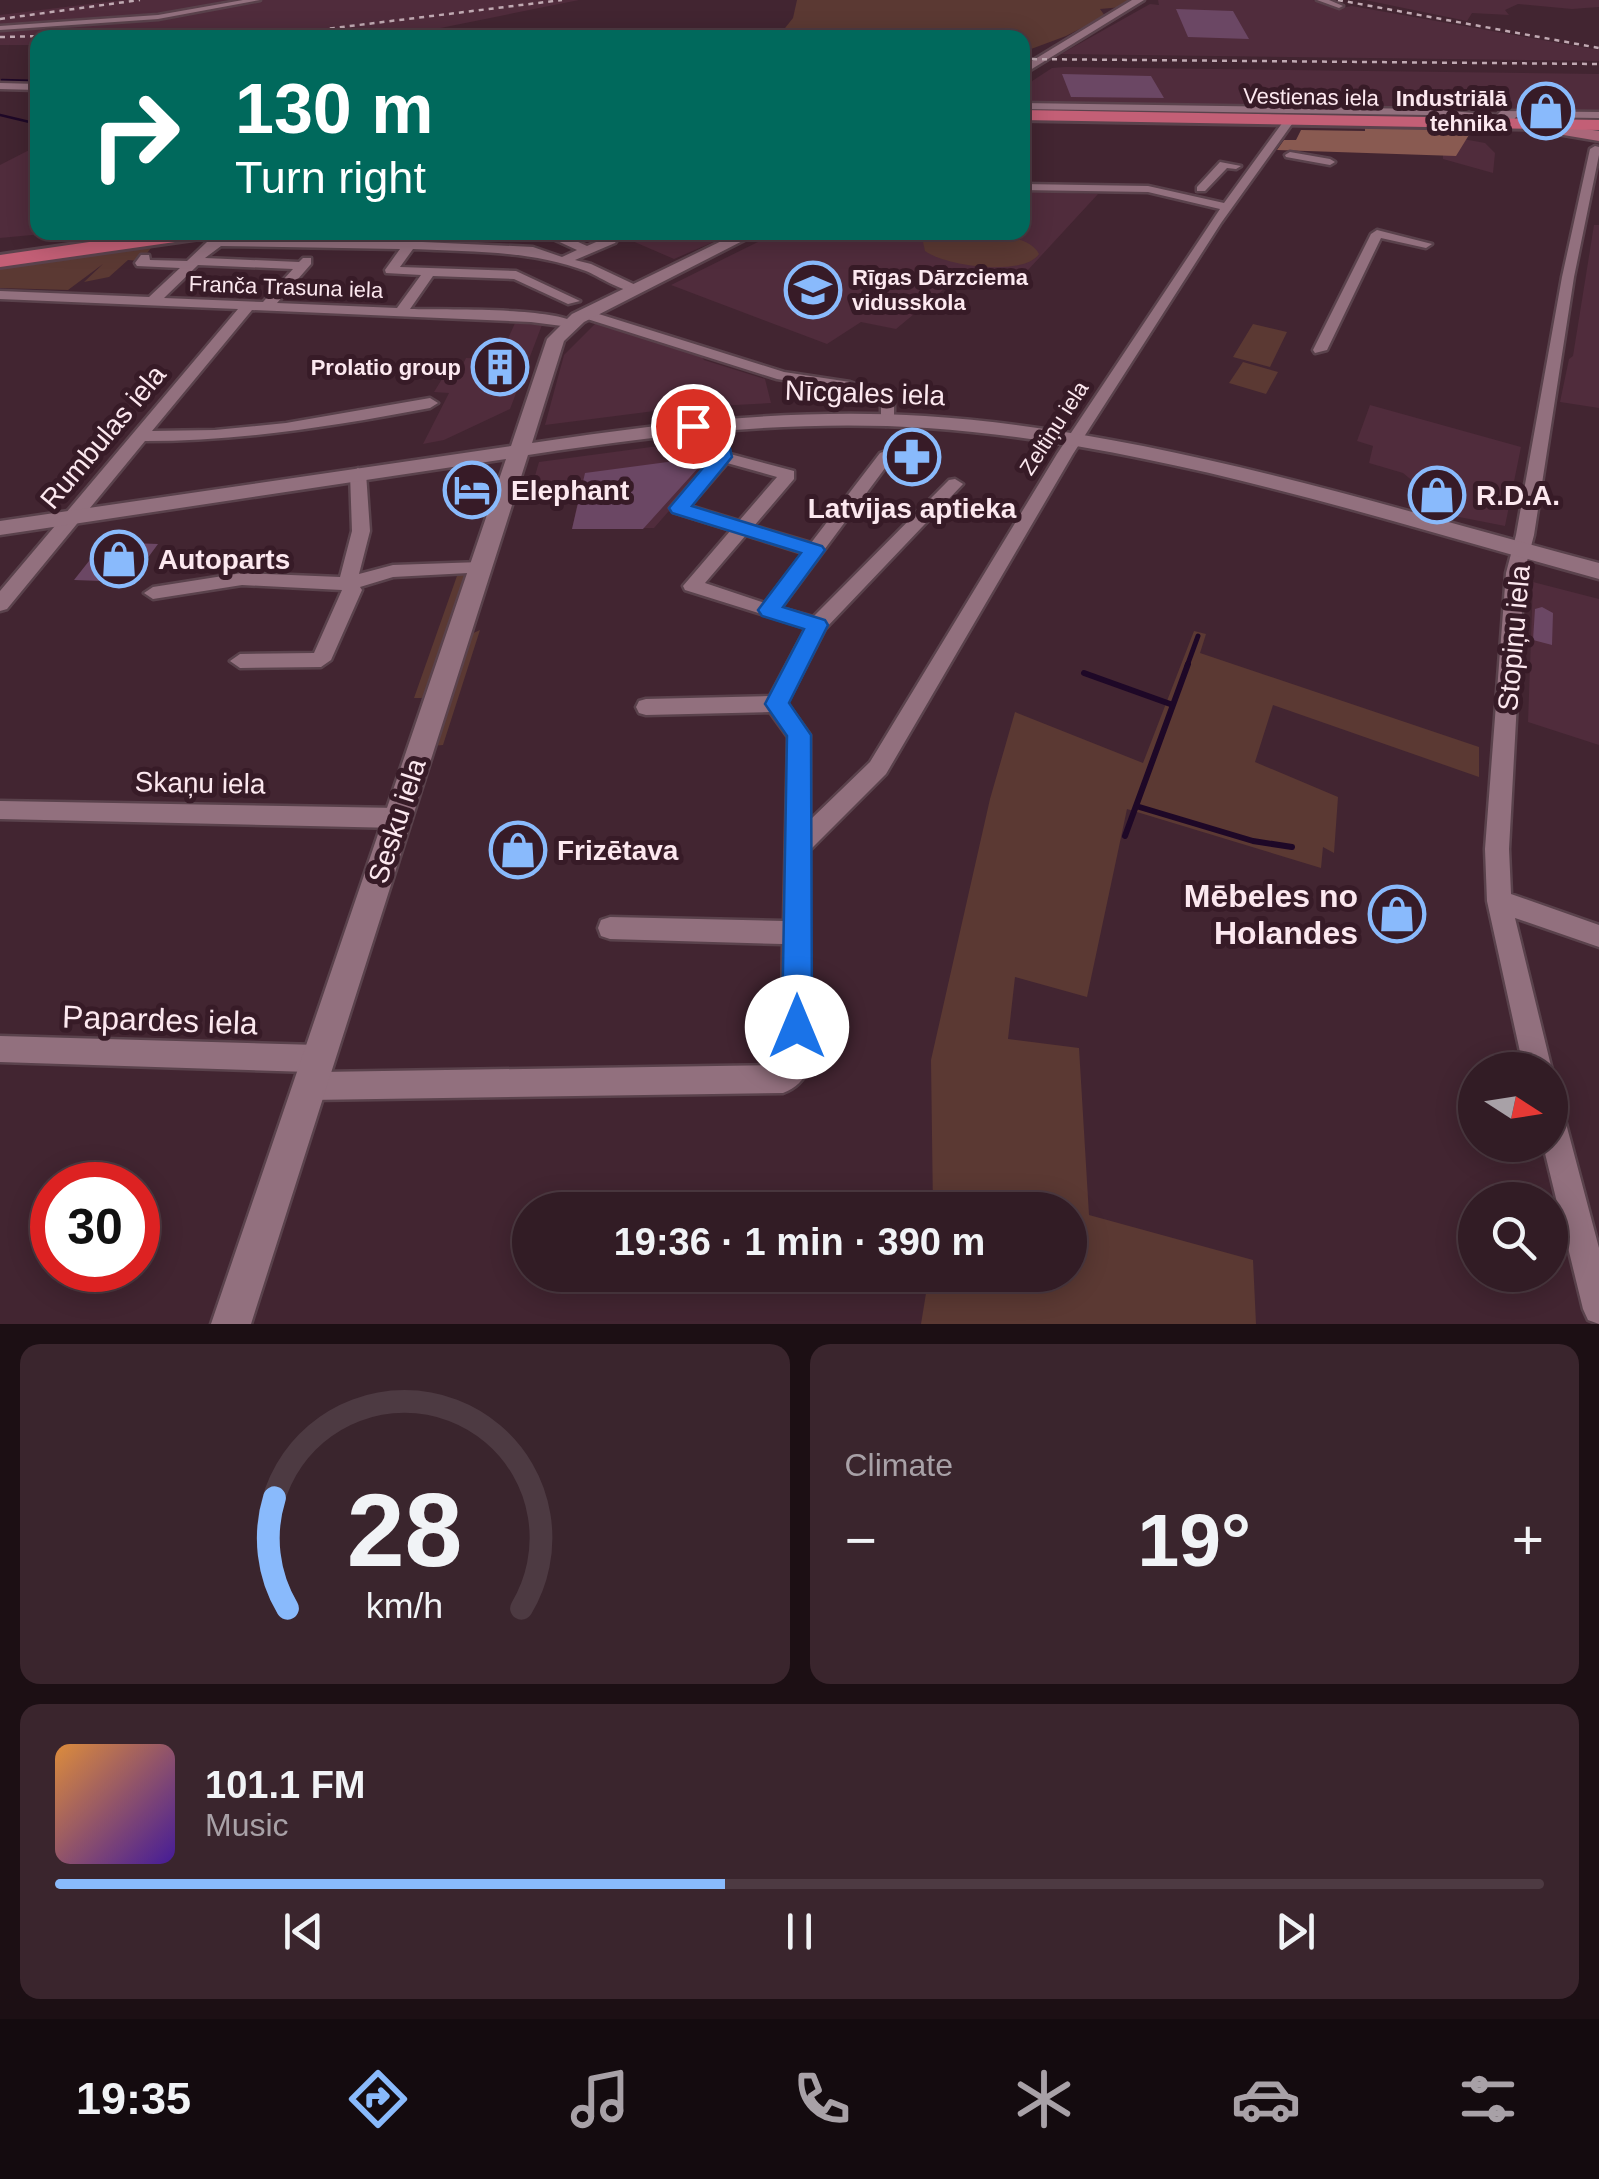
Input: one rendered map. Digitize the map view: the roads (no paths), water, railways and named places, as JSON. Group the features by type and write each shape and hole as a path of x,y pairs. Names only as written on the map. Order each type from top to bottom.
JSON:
{"main road":[{"name":"Vestienas iela","path":"1030,113 1207,114 1598,127"},
{"name":"Vestienas iela","path":"1030,113 1511,122"},
{"path":"0,252 90,240"},
{"path":"0,261 147,240"}],"street":[{"path":"0,28 158,17 256,0"},
{"path":"1030,67 1140,0"},
{"path":"1321,0 1339,6"},
{"path":"0,86 30,86"},
{"name":"Vestienas iela","path":"1207,114 1243,109"},
{"name":"Vestienas iela","path":"1030,113 1243,109 1427,112 1598,127"},
{"name":"Vestienas iela","path":"1427,112 1511,122"},
{"path":"1030,113 1287,124 1368,120"},
{"name":"Zeltiņu iela","path":"798,846 878,768 1073,442 1287,124"},
{"name":"Stopiņu iela","path":"1534,1052 1499,901 1497,850 1513,595 1598,127"},
{"path":"1290,155 1330,162"},
{"path":"1200,189 1224,164 1236,166"},
{"path":"1030,187 1200,189 1233,200"},
{"path":"1148,189 1233,200"},
{"path":"1320,350 1378,234 1426,244"},
{"path":"303,245 307,240"},
{"path":"422,240 391,270 502,274 577,313 782,376 850,386 884,396 890,401 886,421"},
{"path":"563,240 587,250"},
{"path":"563,262 612,240"},
{"path":"577,313 637,289 737,240"},
{"path":"152,302 215,242 335,242 533,251 587,267 637,289"},
{"path":"267,306 322,245"},
{"path":"502,274 516,253"},
{"path":"145,258 141,263 303,266"},
{"path":"402,311 430,272"},
{"name":"Franča Trasuna iela","path":"0,295 552,319 577,313"},
{"name":"Rumbulas iela","path":"0,604 249,306"},
{"name":"Sesku iela","path":"231,1324 556,339 577,313"},
{"path":"140,436 211,438 321,424 430,403"},
{"name":"Nīcgales iela","path":"0,528 520,448 715,423 886,421 982,428 1208,470 1599,571"},
{"path":"715,423 723,457"},
{"path":"769,610 886,456"},
{"path":"723,457 679,508 814,550"},
{"path":"723,457 788,475 692,586 818,625"},
{"path":"347,584 361,530 358,473"},
{"path":"646,708 776,704 818,625 955,484"},
{"path":"153,593 242,580 347,584 393,571 481,568"},
{"path":"240,660 321,660 353,590 347,584"},
{"name":"Papardes iela","path":"0,1050 314,1073 783,1079 795,1068 796,1055 799,735 776,704"},
{"name":"Skaņu iela","path":"0,810 398,818"},
{"path":"1499,901 1599,936"},
{"path":"610,928 796,934"},
{"path":"1562,1162 1599,1309"}],"waterway":[{"path":"2,80 30,81"},
{"path":"0,115 30,122"},
{"path":"1187,666 1198,636"},
{"path":"1173,705 1188,664"},
{"path":"1084,673 1173,705"},
{"path":"1125,836 1173,705"},
{"path":"1136,806 1253,841 1292,847"}],"railway":[{"path":"0,19 140,0"},
{"path":"318,30 562,0"},
{"path":"1338,0 1599,48"},
{"path":"0,37 30,36"},
{"path":"1030,59 1599,64"}],"place":[{"name":"Industriālā tehnika","path":"1546,111"},
{"name":"Rīgas Dārzciema vidusskola","path":"813,290"},
{"name":"Prolatio group","path":"500,367"},
{"name":"Latvijas aptieka","path":"912,457"},
{"name":"Elephant","path":"472,490"},
{"name":"R.D.A.","path":"1437,495"},
{"name":"Autoparts","path":"119,559"},
{"name":"Frizētava","path":"518,850"},
{"name":"Mēbeles no Holandes","path":"1397,914"}]}
